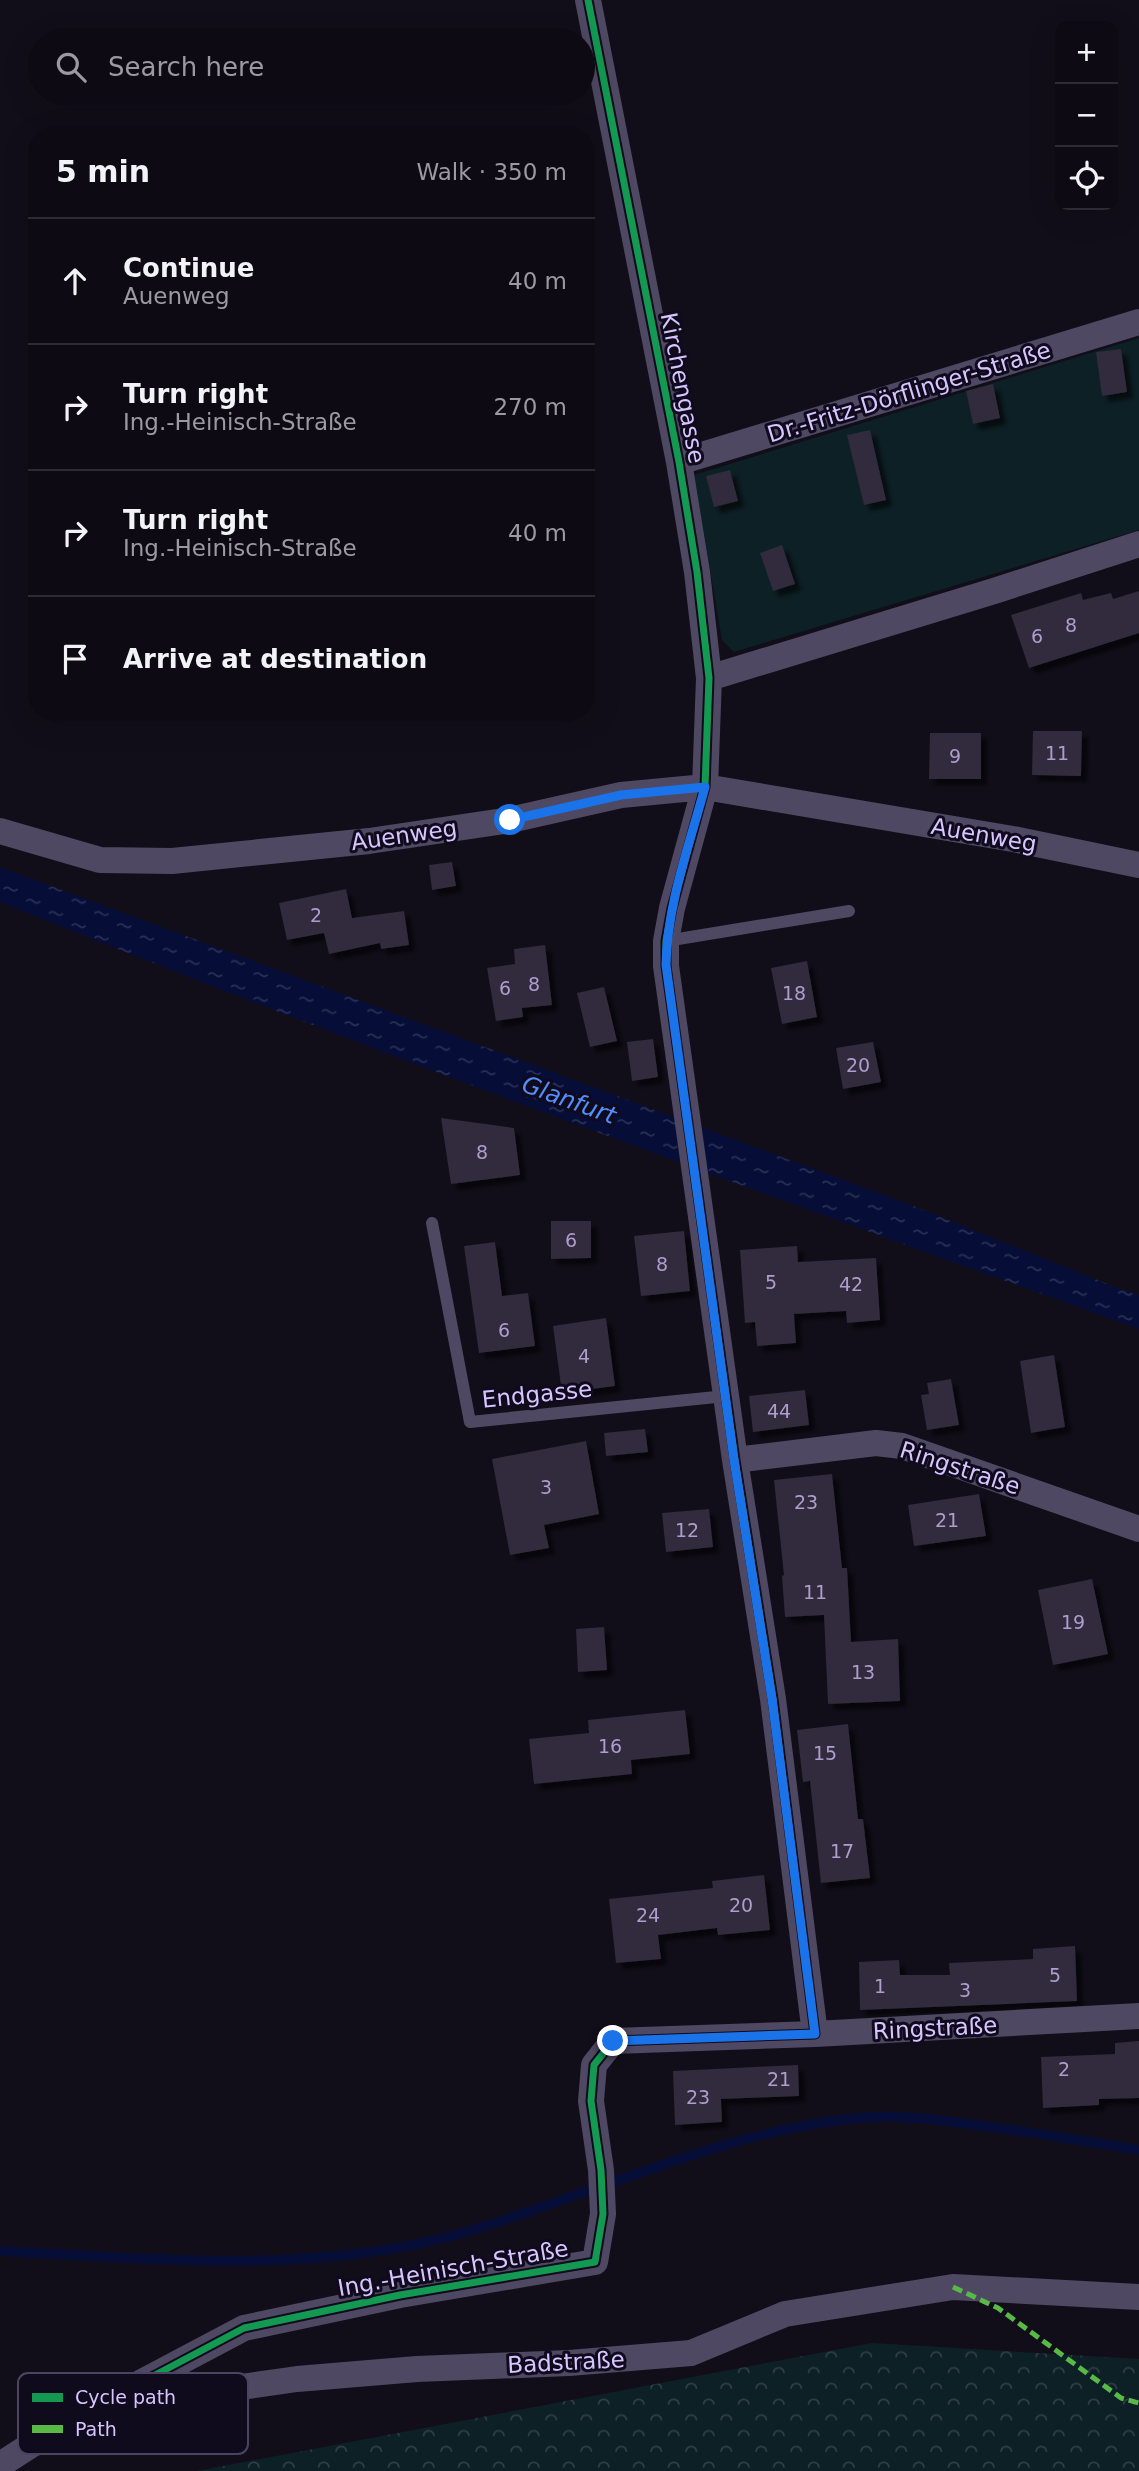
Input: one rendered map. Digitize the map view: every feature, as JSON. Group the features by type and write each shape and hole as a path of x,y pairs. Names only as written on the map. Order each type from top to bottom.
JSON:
{"street":[{"name":"Kirchengasse","path":"588,0 593,28"},
{"name":"Kirchengasse","path":"595,36 697,572 709,677 705,787"},
{"name":"Dr.-Fritz-Dörflinger-Straße","path":"678,463 1139,322"},
{"path":"709,677 995,591 1139,544"},
{"path":"705,787 672,908 666,941 666,965 734,1460 772,1699 815,2034"},
{"name":"Auenweg","path":"0,831 100,860 172,861 382,839 510,820 621,795 705,787 1013,839 1139,865"},
{"name":"Ringstraße","path":"734,1460 876,1443 902,1446 1139,1529"},
{"name":"Ringstraße","path":"815,2034 1139,2016"},
{"name":"Ing.-Heinisch-Straße","path":"159,2373 244,2328 400,2295 595,2262 603,2214 601,2170 591,2101 594,2065 613,2041 815,2034"},
{"name":"Badstraße","path":"248,2386 416,2369 569,2363 691,2353 785,2314 953,2287 1139,2297"},
{"name":"Badstraße","path":"0,2465 18,2454"}],"lane":[{"path":"666,941 849,911"},
{"name":"Endgasse","path":"432,1223 470,1422 726,1396"}],"green space":[{"path":"1139,338 1139,530 734,652 722,640 694,475"},
{"path":"872,2343 1139,2359 1139,2471 197,2471"}],"water":[{"name":"Glanfurt","path":"0,867 911,1205 1139,1295 1139,1329 425,1068 0,902"}],"building":[{"path":"1121,349 1127,392 1102,396 1096,352"},
{"path":"993,384 1000,418 973,424 966,391"},
{"path":"870,430 886,500 864,505 847,435"},
{"path":"730,470 738,501 714,507 706,476"},
{"path":"782,545 795,584 773,591 760,553"},
{"path":"1139,591 1139,633 1029,668 1011,615 1081,593 1083,600 1111,593 1113,599"},
{"path":"1033,731 1082,731 1081,776 1032,775"},
{"path":"930,733 981,733 981,779 929,779"},
{"path":"452,862 456,886 432,890 429,865"},
{"path":"346,889 352,918 404,911 409,945 381,949 380,943 329,954 324,933 287,940 279,903"},
{"path":"545,945 552,1005 522,1008 523,1017 496,1021 487,968 515,964 514,949"},
{"path":"807,961 817,1017 782,1024 771,968"},
{"path":"604,987 617,1041 590,1047 577,993"},
{"path":"653,1039 658,1077 632,1081 627,1042"},
{"path":"873,1042 881,1082 843,1089 836,1048"},
{"path":"441,1118 514,1128 520,1175 451,1184"},
{"path":"551,1221 591,1221 591,1258 551,1259"},
{"path":"684,1231 690,1291 641,1296 634,1236"},
{"path":"495,1242 502,1296 528,1293 535,1346 479,1353 464,1246"},
{"path":"797,1246 798,1262 876,1258 880,1320 847,1323 846,1311 794,1314 796,1343 757,1346 755,1322 745,1323 740,1250"},
{"path":"606,1318 615,1386 562,1393 553,1326"},
{"path":"1054,1355 1065,1427 1031,1433 1020,1361"},
{"path":"951,1379 959,1425 927,1430 921,1395 929,1394 927,1383"},
{"path":"805,1390 809,1425 753,1432 749,1396"},
{"path":"645,1429 648,1452 606,1456 604,1433"},
{"path":"586,1441 599,1514 544,1525 549,1548 510,1555 492,1459"},
{"path":"832,1474 842,1568 847,1568 851,1642 898,1639 900,1701 828,1704 824,1615 785,1617 784,1575 774,1480"},
{"path":"979,1494 986,1536 914,1546 908,1505"},
{"path":"709,1509 713,1547 666,1552 662,1513"},
{"path":"1092,1579 1108,1654 1053,1665 1038,1590"},
{"path":"604,1627 607,1670 578,1672 576,1629"},
{"path":"685,1710 690,1754 631,1760 632,1774 534,1784 529,1739 589,1733 588,1720"},
{"path":"848,1724 858,1819 863,1819 870,1878 821,1883 810,1781 803,1782 797,1730"},
{"path":"764,1875 770,1930 718,1935 717,1928 658,1935 661,1959 616,1963 609,1899 713,1888 712,1881"},
{"path":"1075,1946 1077,2001 860,2010 859,1962 899,1960 900,1975 950,1975 949,1963 1033,1959 1033,1949"},
{"path":"1139,2041 1139,2098 1099,2099 1099,2105 1043,2108 1041,2057 1115,2054 1115,2043"},
{"path":"798,2065 799,2096 721,2099 722,2122 675,2125 673,2071"}],"waterway":[{"path":"0,2251 252,2261 302,2259 402,2247 478,2228 737,2142 812,2124 867,2117 950,2122 1139,2150"}],"marked path":[{"path":"953,2287 998,2308 1121,2398 1139,2403"}],"cycle path":[{"path":"588,0 594,28"},
{"path":"159,2373 244,2328 400,2295 595,2262 603,2214 601,2170 591,2101 594,2065 613,2041 815,2034 773,1699 735,1460 666,966 666,941 672,908 705,787 709,678 697,572 679,462 595,36"}],"route":[{"path":"510,820 621,795 705,787 672,908 666,941 666,965 734,1460 772,1699 815,2034 613,2041"}]}
